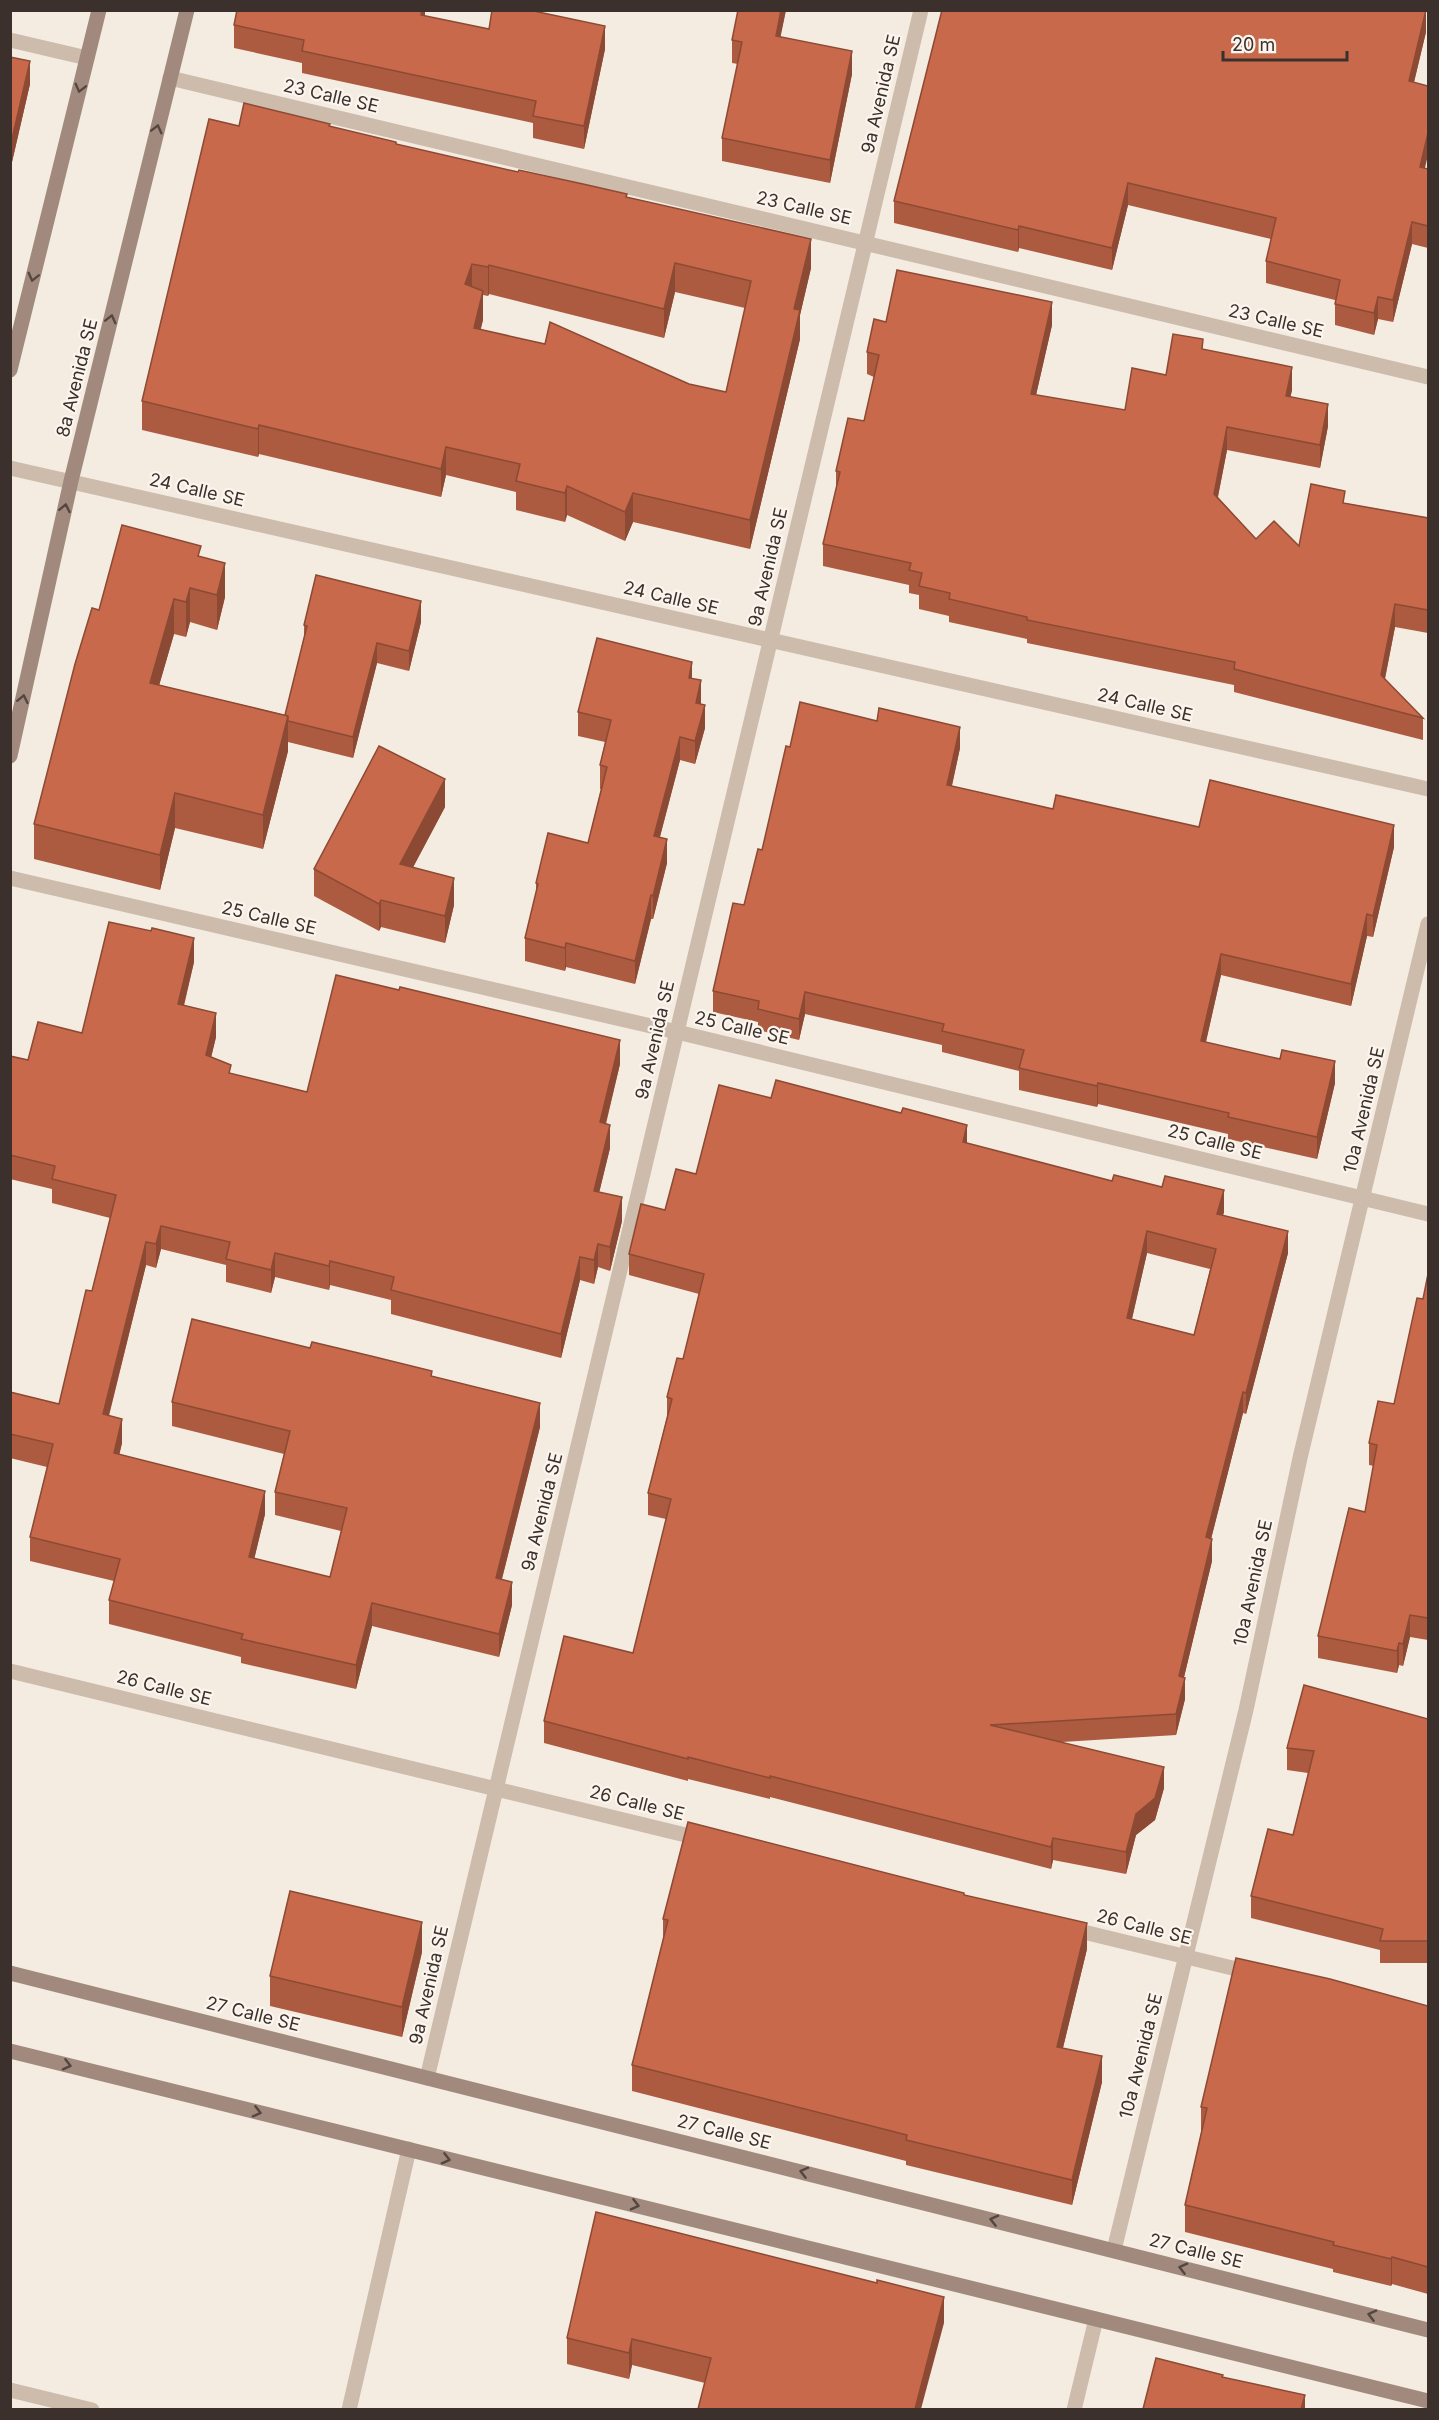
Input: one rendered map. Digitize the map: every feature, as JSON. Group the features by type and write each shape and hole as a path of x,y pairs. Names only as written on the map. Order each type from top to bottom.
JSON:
{"main road":[{"path":"10,370 99,10"},
{"name":"8a Avenida SE","path":"10,756 71,482 187,10"},
{"name":"27 Calle SE","path":"10,1973 1428,2330"},
{"path":"10,2051 1428,2401"}],"street":[{"name":"9a Avenida SE","path":"427,2078 921,10"},
{"path":"10,40 87,58"},
{"name":"23 Calle SE","path":"170,78 1428,377"},
{"name":"24 Calle SE","path":"10,468 1428,789"},
{"name":"25 Calle SE","path":"10,878 676,1032 1428,1214"},
{"name":"10a Avenida SE","path":"1114,2250 1246,1710 1300,1458 1428,924"},
{"name":"26 Calle SE","path":"10,1671 714,1842"},
{"name":"26 Calle SE","path":"1047,1923 1266,1976"},
{"path":"349,2409 409,2150"},
{"path":"1074,2409 1096,2319"},
{"path":"10,2390 92,2409"}],"building":[{"path":"237,10 422,10 421,15 489,29 492,10 529,10 605,26 584,126 533,116 536,101 302,51 304,40 234,25"},
{"path":"738,10 781,10 776,36 852,51 830,160 722,138 742,42 732,40"},
{"path":"942,10 1426,10 1409,81 1428,86 1428,133 1420,167 1428,169 1428,226 1412,222 1393,300 1378,297 1374,313 1335,304 1340,280 1266,261 1276,218 1128,183 1112,248 1019,226 1018,230 894,201"},
{"path":"10,57 30,61 12,139 10,139"},
{"path":"244,103 330,124 329,126 396,142 396,144 627,194 626,197 811,239 794,309 800,310 750,520 633,493 625,512 567,486 565,493 516,481 520,464 446,447 441,469 259,425 258,429 142,401 209,119 239,126","holes":["675,263 751,281 726,392 689,384 550,322 545,344 474,328 483,291 465,284 472,264 488,267 489,265 664,309"]},
{"path":"897,270 1052,302 1031,394 1125,410 1132,368 1166,375 1173,334 1203,339 1202,349 1292,367 1286,396 1328,404 1320,445 1227,427 1214,494 1256,539 1274,521 1299,546 1311,484 1345,491 1343,503 1428,518 1428,610 1395,604 1381,675 1423,718 1234,669 1235,662 1027,620 1027,617 949,599 950,593 919,586 922,573 909,570 911,563 823,544 840,472 836,471 848,418 864,421 879,355 867,352 874,319 886,322"},
{"path":"122,525 201,546 198,556 225,563 217,595 190,588 186,602 174,599 150,683 288,716 263,815 175,793 160,855 34,824 75,664 92,608 99,610"},
{"path":"316,575 421,601 409,651 377,643 353,737 288,721 288,716 285,715 307,626 304,625"},
{"path":"597,638 692,662 689,678 701,680 696,703 705,705 695,741 680,737 654,836 667,839 635,961 566,943 565,948 525,938 548,833 588,843 607,767 600,765 611,720 578,712"},
{"path":"800,702 877,721 879,708 960,727 947,785 1053,809 1056,795 1199,827 1210,780 1394,825 1373,916 1367,914 1351,984 1221,954 1201,1041 1280,1059 1282,1050 1335,1061 1317,1137 1228,1117 1229,1113 1098,1083 1097,1086 1019,1068 1024,1050 942,1031 944,1024 805,992 799,1019 758,1009 759,1001 713,991 733,903 744,905 758,849 762,850 786,746 790,747"},
{"path":"379,746 445,779 400,864 454,878 445,916 381,900 379,904 314,869"},
{"path":"109,922 151,931 152,928 194,938 178,1004 216,1013 206,1055 231,1065 229,1073 307,1092 336,975 399,990 400,987 620,1040 600,1122 610,1125 594,1191 622,1197 610,1247 598,1244 594,1260 580,1257 561,1334 391,1290 394,1277 330,1261 329,1266 275,1253 271,1270 226,1259 230,1242 161,1226 156,1244 146,1242 103,1414 122,1419 114,1453 265,1491 249,1557 330,1577 347,1508 275,1492 290,1431 172,1402 192,1319 310,1348 312,1342 371,1356 432,1371 431,1376 540,1403 496,1578 512,1582 499,1634 372,1603 356,1665 241,1639 243,1634 109,1600 120,1559 30,1537 53,1444 10,1434 10,1392 59,1404 86,1290 92,1291 116,1195 52,1179 55,1166 10,1155 10,1056 28,1060 38,1022 82,1033"},
{"path":"776,1080 901,1113 903,1108 967,1125 963,1142 1112,1181 1114,1175 1162,1187 1165,1176 1224,1190 1217,1214 1288,1231 1206,1537 1212,1539 1179,1676 1185,1678 1176,1714 990,1725 1164,1767 1155,1798 1136,1814 1126,1852 1053,1838 1051,1847 770,1776 770,1778 688,1757 688,1759 544,1721 564,1636 633,1653 671,1499 648,1493 672,1399 667,1397 677,1358 683,1359 704,1274 629,1254 641,1204 665,1210 676,1169 696,1174 719,1085 771,1098","holes":["1147,1231 1216,1249 1194,1335 1127,1318"]},
{"path":"1428,1274 1428,1618 1410,1615 1403,1644 1399,1643 1397,1651 1318,1636 1349,1508 1365,1512 1377,1445 1369,1443 1378,1401 1394,1404 1417,1298 1423,1299"},
{"path":"1304,1685 1428,1719 1428,1941 1380,1941 1383,1929 1251,1896 1268,1829 1293,1835 1314,1751 1287,1748"},
{"path":"688,1822 964,1893 964,1895 1087,1923 1057,2047 1102,2056 1072,2180 906,2140 907,2135 632,2065 668,1920 663,1919"},
{"path":"290,1891 422,1922 402,2007 270,1976"},
{"path":"1236,1958 1330,1979 1428,2006 1428,2267 1333,2245 1334,2242 1185,2205 1207,2108 1201,2107"},
{"path":"596,2212 877,2283 877,2280 944,2297 915,2409 698,2409 711,2358 632,2339 629,2353 567,2338"},
{"path":"1156,2358 1223,2375 1222,2377 1305,2395 1301,2409 1143,2409"}]}
